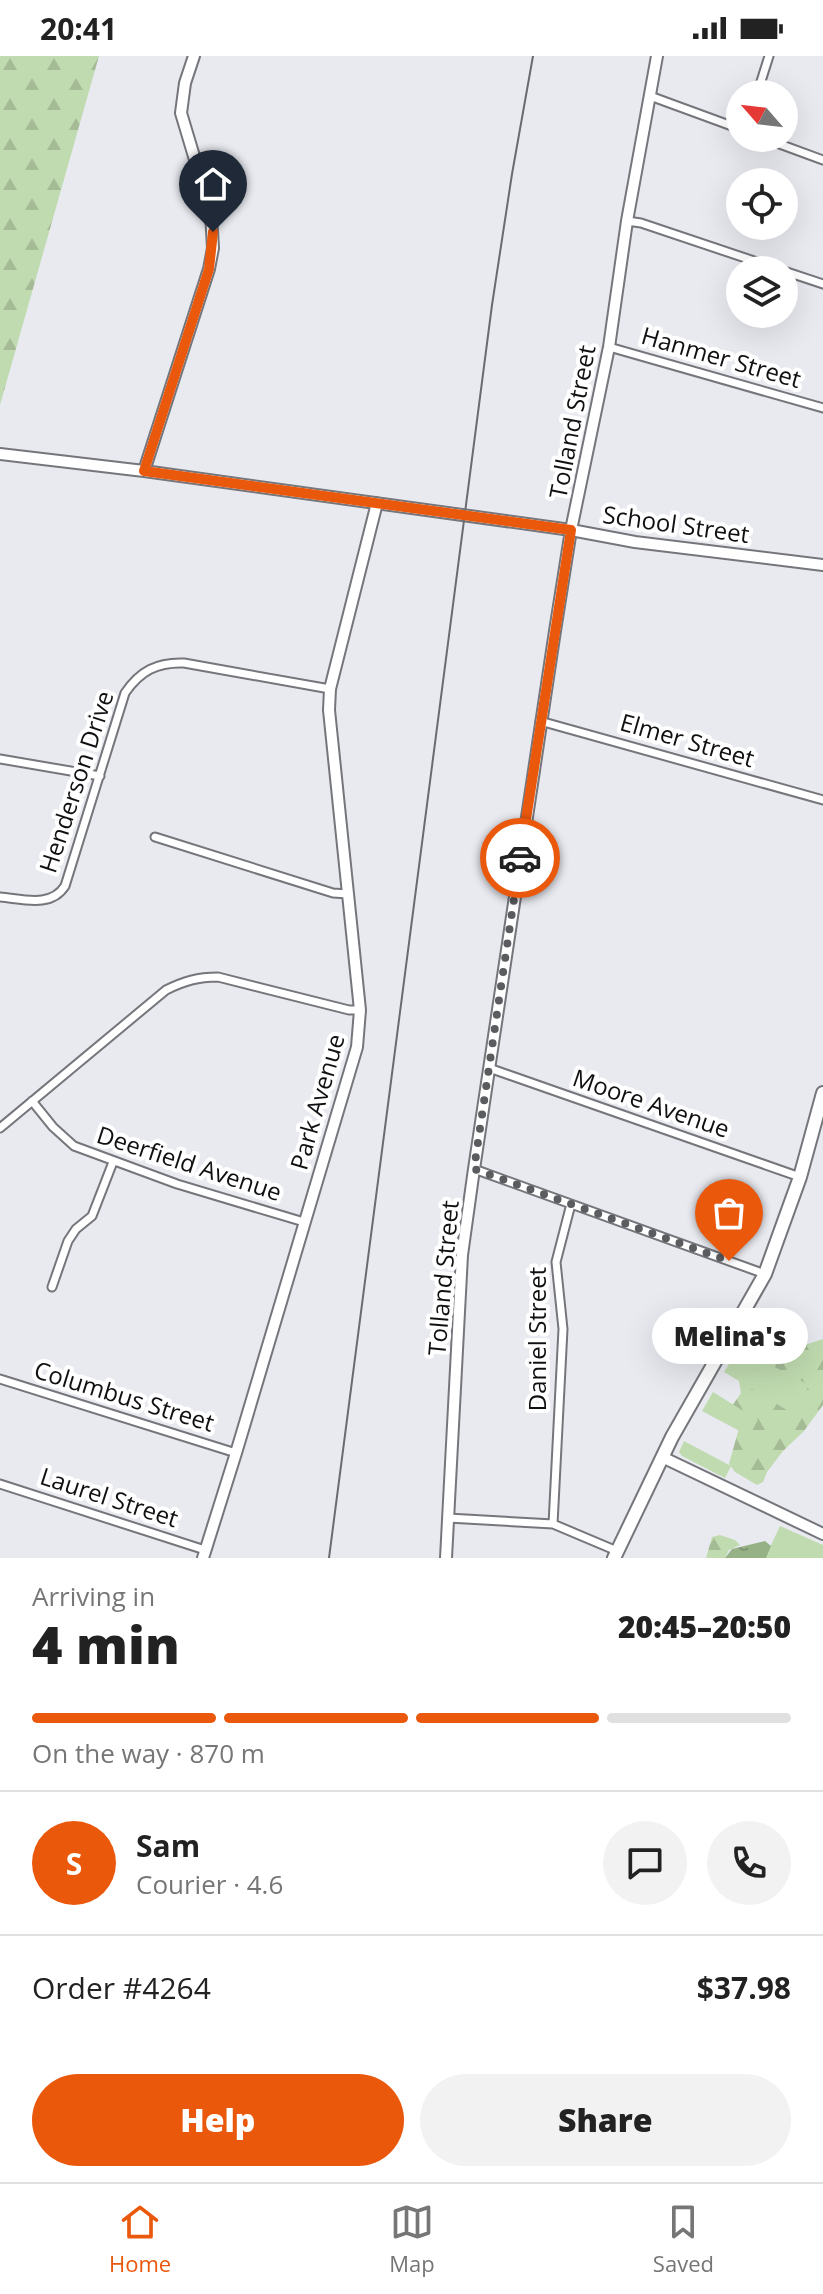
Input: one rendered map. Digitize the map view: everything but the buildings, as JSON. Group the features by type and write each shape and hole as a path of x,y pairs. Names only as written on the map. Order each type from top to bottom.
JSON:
{"main road":[{"path":"144,471 213,248 211,213 181,113 185,83 194,56"},
{"name":"Tolland Street","path":"446,1558 462,1255 474,1169 571,530 609,347 627,221 657,56"},
{"name":"School Street","path":"0,454 823,565"},
{"name":"Park Avenue","path":"204,1554 357,1047 360,1010 329,710 330,689 377,503"},
{"path":"616,1554 662,1457 765,1274 800,1177 823,1093"},
{"path":"662,1457 823,1534"}],"street":[{"path":"761,80 769,56"},
{"path":"650,96 726,124"},
{"path":"798,151 823,160"},
{"path":"627,221 741,256"},
{"path":"798,275 823,284"},
{"name":"Hanmer Street","path":"609,347 823,408"},
{"name":"Henderson Drive","path":"0,897 49,900 59,896 71,870 125,693 143,672 170,662 184,663 330,689"},
{"name":"Elmer Street","path":"540,721 823,800"},
{"path":"0,759 100,776"},
{"path":"155,837 333,893 348,894"},
{"path":"0,1128 166,990 183,981 218,977 349,1010 360,1010"},
{"name":"Moore Avenue","path":"489,1068 800,1177"},
{"name":"Deerfield Avenue","path":"32,1101 74,1146 177,1184 304,1222"},
{"path":"52,1287 68,1241 76,1229 92,1216 113,1162"},
{"path":"474,1169 765,1274"},
{"name":"Daniel Street","path":"553,1524 563,1329 556,1262 571,1204"},
{"path":"0,1390 2,1379"},
{"name":"Columbus Street","path":"2,1379 236,1453"},
{"name":"Laurel Street","path":"0,1484 204,1554"},
{"path":"448,1518 553,1524 616,1554"}],"green space":[{"path":"0,56 99,56 0,405"},
{"path":"823,1339 823,1405 804,1431 783,1451 763,1482 757,1485 735,1472 729,1464 739,1428 732,1406 741,1393 739,1381 751,1354 781,1353 795,1344"},
{"path":"739,1348 809,1385 795,1415 724,1372"},
{"path":"713,1392 758,1420 749,1436 702,1411"},
{"path":"684,1441 731,1466 725,1478 682,1456 679,1452"},
{"path":"780,1526 823,1545 823,1558 765,1558"},
{"path":"720,1535 740,1545 729,1550 725,1558 706,1558 712,1537"}],"water":[{"path":"765,1541 771,1546 766,1558 725,1558 732,1549"}],"railway":[{"path":"329,1558 492,305 533,56"}],"way so far":[{"path":"520,858 474,1169 729,1261"}],"place":[{"name":"Melina's","path":"729,1261"}],"route":[{"path":"213,232 209,269 144,471 571,530 520,858"}]}
